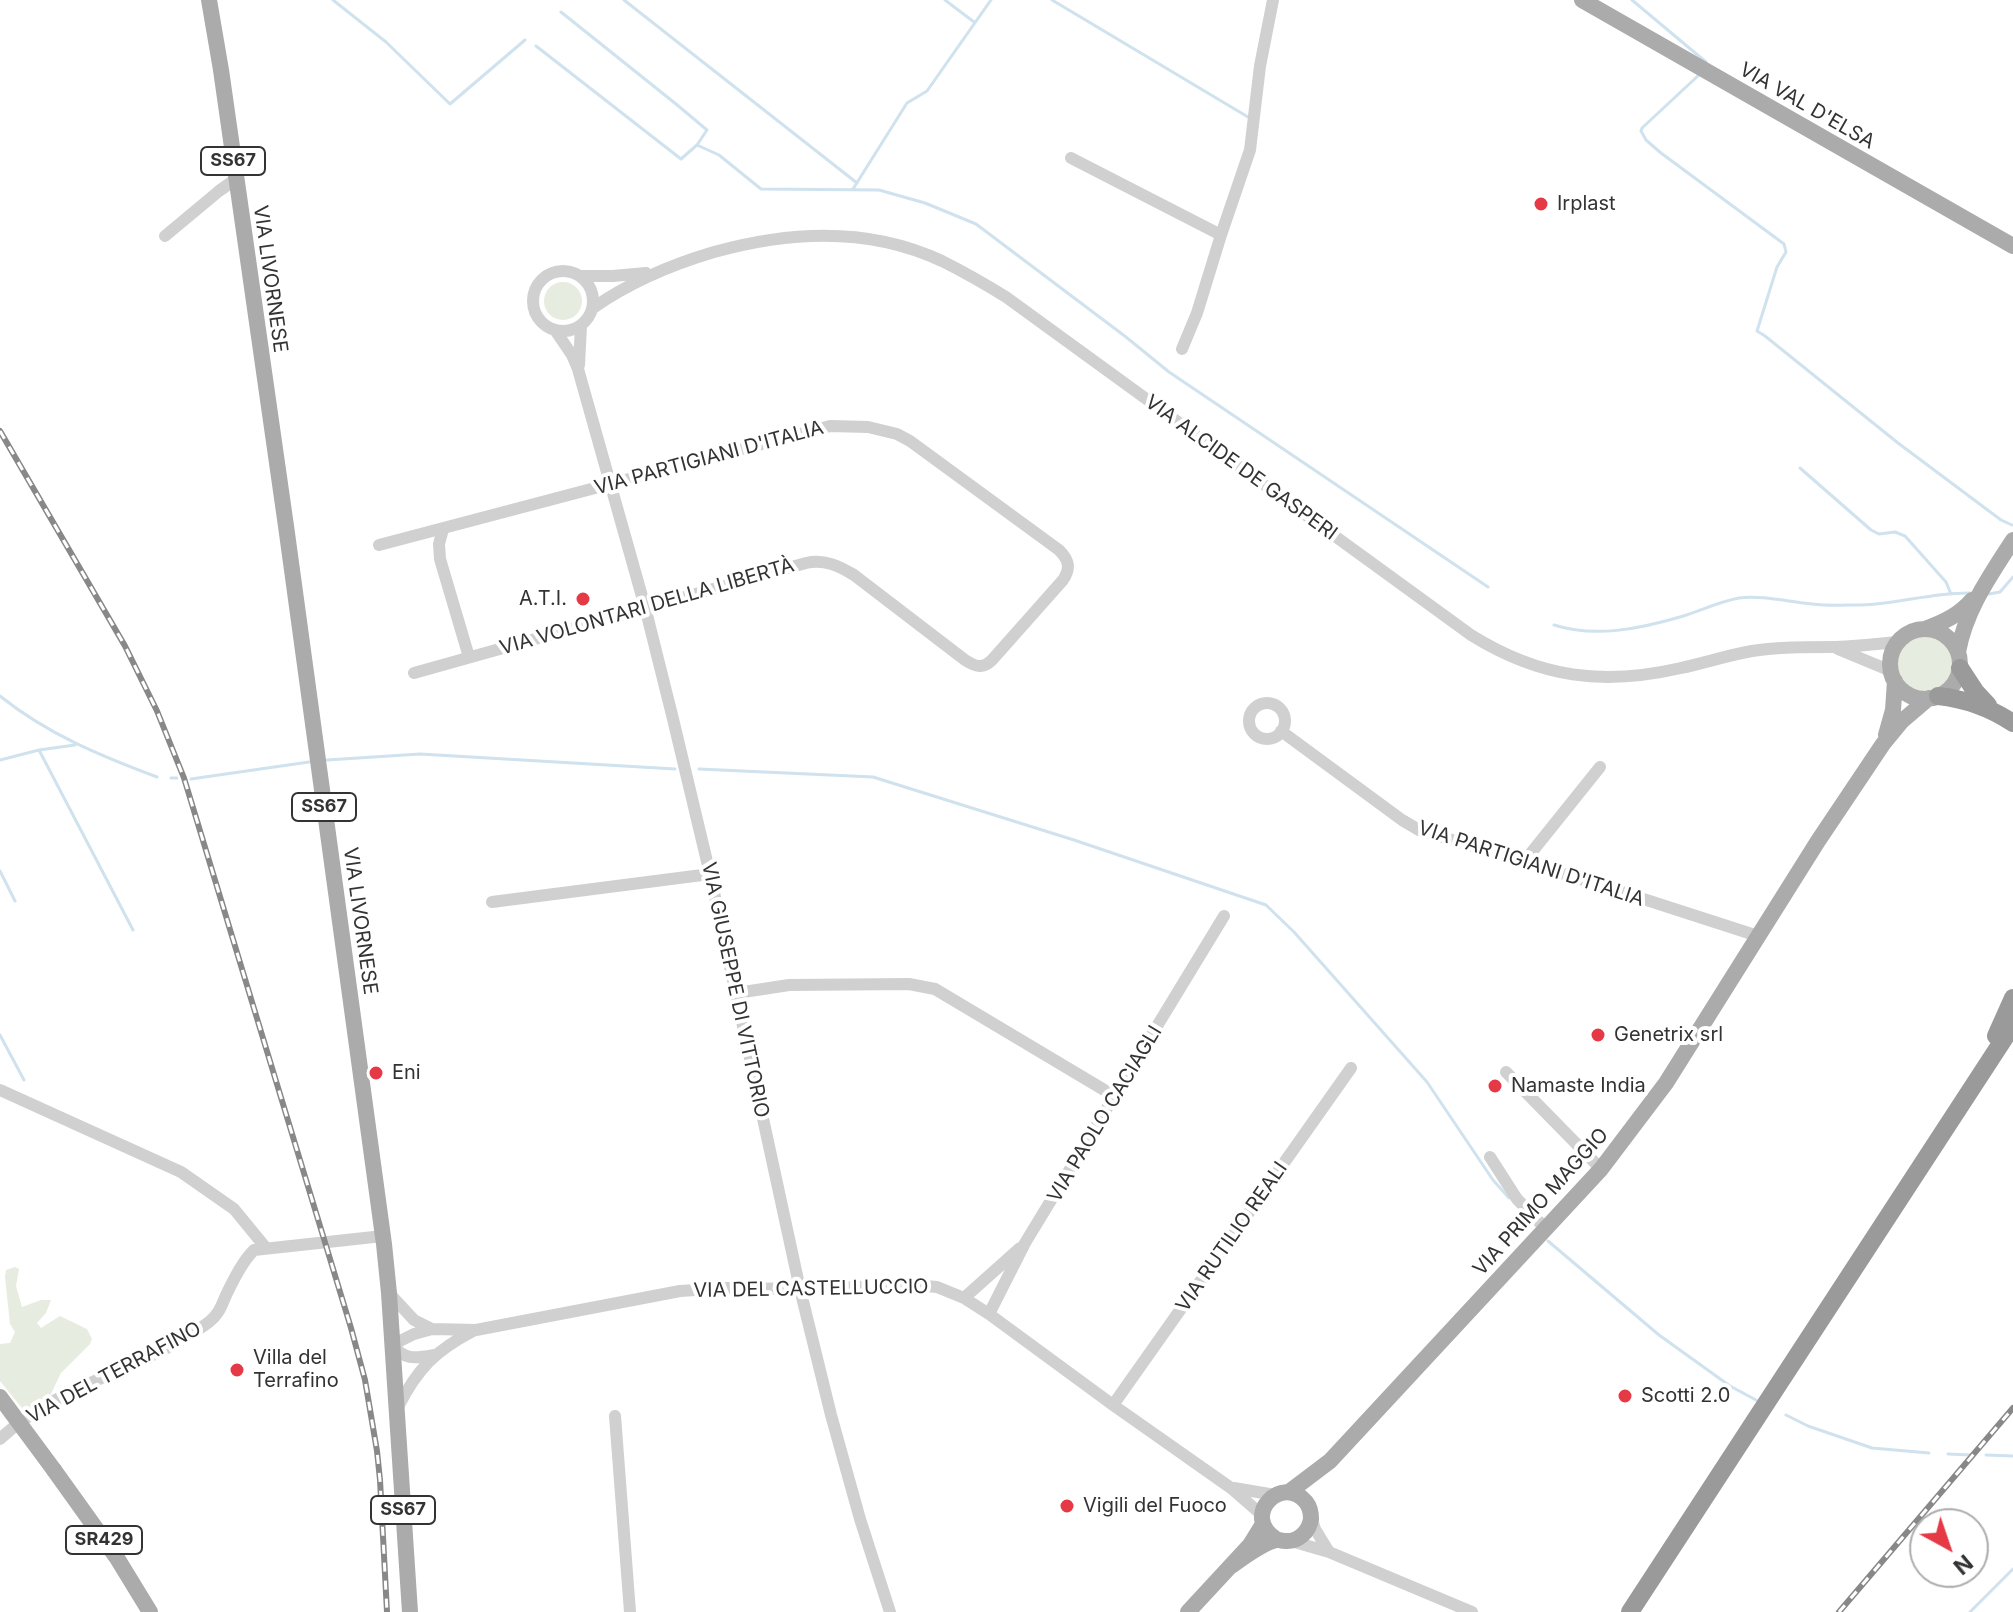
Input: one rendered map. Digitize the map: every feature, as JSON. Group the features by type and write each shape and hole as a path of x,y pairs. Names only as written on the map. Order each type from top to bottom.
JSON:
{"highway":[{"path":"1959,660 1975,691 1993,710"},
{"path":"1933,697 1972,702 2012,722"},
{"path":"1973,1086 2013,998"},
{"path":"1630,1612 2013,1025"},
{"path":"1644,1612 2013,1046"}],"main road":[{"name":"VIA VAL D'ELSA","path":"1582,0 2013,246"},
{"name":"VIA LIVORNESE","path":"208,1 236,179 383,1236 410,1612"},
{"path":"1981,590 1969,604 1943,623 1915,630 1898,642 1891,656 1893,676 1910,695 1933,697 1953,685 1969,613 2013,540"},
{"path":"1925,629 1945,635 1955,646 1959,660"},
{"name":"VIA PRIMO MAGGIO","path":"1883,744 1893,710 1893,676"},
{"name":"VIA PRIMO MAGGIO","path":"1188,1612 1250,1545 1263,1520 1264,1507 1330,1461 1601,1169 1666,1083 1883,744 1902,721 1933,697"},
{"name":"SR429","path":"0,1397 117,1558 150,1612"},
{"name":"VIA PRIMO MAGGIO","path":"1230,1567 1305,1532 1309,1510 1330,1461"},
{"path":"1282,1494 1302,1498 1309,1510"},
{"path":"1263,1520 1266,1530 1284,1540"}],"street":[{"path":"1182,349 1250,150 1260,66 1273,0"},
{"path":"1071,158 1221,235"},
{"path":"165,236 236,179"},
{"name":"VIA ALCIDE DE GASPERI","path":"580,276 625,276 657,271 744,244 812,235 890,244 939,260 1030,314 1471,635 1498,651 1538,667 1566,674 1621,678 1680,669 1750,651 1898,642"},
{"path":"569,271 590,286 593,308 581,326 569,332 555,330 539,320 533,303 538,285 544,278 552,273 569,271"},
{"name":"VIA ALCIDE DE GASPERI","path":"593,308 657,271"},
{"name":"VIA GIUSEPPE DI VITTORIO","path":"578,369 581,326"},
{"name":"VIA GIUSEPPE DI VITTORIO","path":"555,330 578,369 645,607 710,874 800,1289 835,1430 890,1612"},
{"name":"VIA PARTIGIANI D'ITALIA","path":"379,545 830,426 868,427 897,434 910,441 1059,550 1068,561 1069,567 1063,580 992,660"},
{"path":"443,529 439,544 440,559 469,657"},
{"name":"VIA VOLONTARI DELLA LIBERTÀ","path":"414,673 821,561 839,566 854,575 971,664 982,667 992,660"},
{"name":"VIA ALCIDE DE GASPERI","path":"1831,647 1893,676"},
{"name":"VIA PARTIGIANI D'ITALIA","path":"1281,731 1419,830 1758,936"},
{"path":"1523,863 1600,767"},
{"path":"492,902 710,874"},
{"name":"VIA PAOLO CACIAGLI","path":"989,1314 1025,1243 1224,916"},
{"path":"737,993 789,985 909,984 935,989 1116,1097"},
{"name":"VIA RUTILIO REALI","path":"1113,1405 1351,1068"},
{"path":"1506,1072 1601,1169"},
{"path":"0,1090 181,1172 234,1209 266,1248 383,1236"},
{"path":"1490,1157 1509,1189 1546,1229"},
{"path":"964,1298 1025,1243"},
{"name":"VIA DEL TERRAFINO","path":"0,1439 33,1413 59,1398 165,1350 213,1319 247,1257 254,1250 266,1248"},
{"name":"VIA DEL CASTELLUCCIO","path":"392,1345 432,1329 476,1330 680,1291 929,1286 945,1289 989,1314 1231,1488 1263,1520"},
{"path":"389,1293 414,1320 432,1329"},
{"name":"VIA DEL CASTELLUCCIO","path":"397,1408 412,1381 435,1355 476,1330"},
{"path":"392,1345 400,1353 414,1358 435,1355"},
{"path":"615,1416 630,1612"},
{"path":"1231,1488 1282,1494"},
{"path":"1309,1510 1315,1529 1329,1552"},
{"path":"1284,1540 1329,1552 1472,1612"}],"shaded area":[{"path":"563,282 577,287 582,301 577,315 563,320 549,315 544,301 549,287"},
{"path":"1925,635 1946,643 1954,664 1946,685 1925,693 1904,685 1896,664 1904,643"},
{"path":"19,1269 16,1286 22,1307 51,1300 46,1313 37,1323 41,1328 60,1316 87,1329 92,1339 61,1373 49,1398 26,1413 0,1381 0,1344 10,1343 15,1332 10,1324 5,1277 6,1270"}],"waterway":[{"path":"333,0 386,42 450,104 525,40"},
{"path":"624,0 857,183"},
{"path":"945,0 974,22"},
{"path":"853,189 907,103 927,91 991,0"},
{"path":"1052,0 1248,117"},
{"path":"1632,0 1706,62"},
{"path":"536,46 681,159 697,145 707,130 561,12"},
{"path":"1700,74 1641,131 1661,153 1784,244 1786,252 1777,267 1757,331 1898,443 2012,525"},
{"path":"697,145 719,155 761,189 879,190 925,203 976,224 1169,372 1488,587"},
{"path":"1800,468 1871,530 1879,534 1895,532 1905,536 1946,582 1951,594"},
{"path":"1989,594 2000,592 2013,577"},
{"path":"1554,625 1585,631 1633,628 1748,597 1818,605 1861,605 1971,593"},
{"path":"0,696 56,733 157,777"},
{"path":"0,760 75,745"},
{"path":"39,750 133,930"},
{"path":"327,760 420,754 675,769"},
{"path":"191,779 309,762"},
{"path":"699,769 873,777 1266,905 1294,932 1427,1082 1493,1180 1509,1198"},
{"path":"171,778 177,778"},
{"path":"0,871 15,901"},
{"path":"0,1035 24,1080"},
{"path":"1548,1241 1659,1335 1730,1386 1756,1400"},
{"path":"1786,1415 1872,1448 1929,1453"},
{"path":"1948,1454 1971,1455"},
{"path":"1986,1455 2013,1456"},
{"path":"1970,1612 2013,1569"}],"railway":[{"path":"0,431 125,646 157,711 184,778 365,1380 380,1480 387,1612"},
{"path":"1839,1612 2013,1408"}],"place":[{"name":"Irplast","path":"1541,204"},
{"name":"A.T.I.","path":"583,599"},
{"name":"Genetrix srl","path":"1598,1035"},
{"name":"Eni","path":"376,1073"},
{"name":"Namaste India","path":"1495,1086"},
{"name":"Villa del Terrafino","path":"237,1370"},
{"name":"Scotti 2.0","path":"1625,1396"},
{"name":"Vigili del Fuoco","path":"1067,1506"}]}
